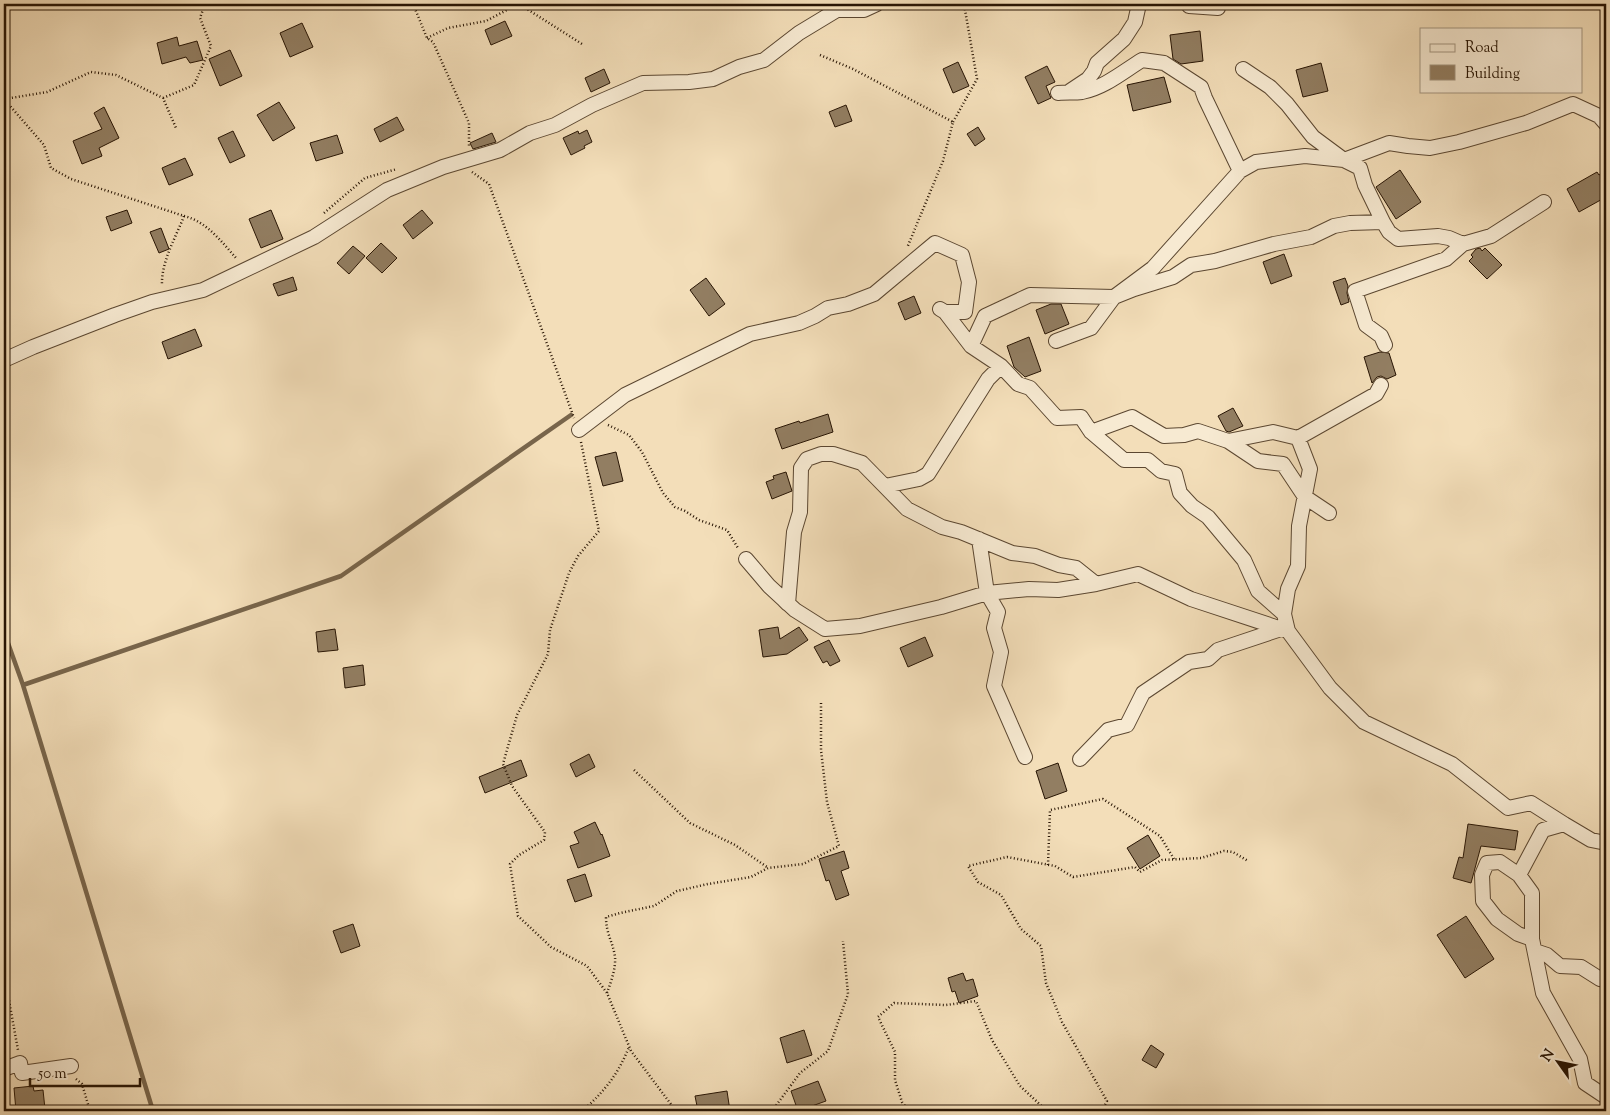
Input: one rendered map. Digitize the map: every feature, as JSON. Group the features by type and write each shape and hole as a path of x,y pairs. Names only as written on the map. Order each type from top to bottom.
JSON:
{"street":[{"path":"4,360 32,347 115,315 152,302 203,290 322,232 388,190 443,167 500,150 530,133 554,125 592,105 643,83 689,82 712,79 739,67 764,60 799,34 837,10 864,10 877,4"},
{"path":"1139,4 1135,22 1124,39 1097,62 1094,71 1088,79 1064,92 1080,92 1096,88 1142,60 1164,63 1201,86 1240,171"},
{"path":"1189,4 1189,6 1195,8 1218,8"},
{"path":"1243,69 1270,87 1287,104 1313,136 1344,160 1360,168 1364,185 1388,232 1398,239 1438,236 1463,244"},
{"path":"1056,341 1092,328 1114,297 1153,268 1240,171 1256,162 1305,156 1344,160 1389,143 1430,148 1459,142 1526,123 1573,104 1599,116 1606,124"},
{"path":"1385,345 1381,336 1366,325 1355,291 1446,259 1463,244 1491,236 1544,202"},
{"path":"971,346 985,316 1030,295 1114,297 1173,277 1191,265 1215,261 1274,244 1311,237 1334,226 1350,223 1383,222"},
{"path":"579,430 625,395 750,334 799,323 828,308 848,304 874,294 935,243 962,255 969,282 965,312"},
{"path":"985,316 976,310 965,312 941,310 971,346 1002,366 1018,384 1030,388 1057,418 1081,417 1091,432 1124,460 1148,460 1161,471 1175,474 1180,493 1192,506 1208,516 1244,560 1258,591 1284,614"},
{"path":"885,486 919,479 928,474 988,378 1002,366"},
{"path":"1228,441 1273,432 1298,438 1376,394 1381,385"},
{"path":"1091,432 1132,417 1164,436 1198,431 1228,441 1258,461 1283,464 1305,498 1329,513"},
{"path":"1298,438 1310,469 1299,526 1298,566 1288,589 1284,614 1285,630 1330,688 1364,722 1452,764 1508,808 1531,803 1591,840 1606,843"},
{"path":"788,604 794,532 800,512 801,468 807,459 821,454 833,454 862,462 907,509 942,527 979,539 1012,553 1035,556 1076,568 1096,584"},
{"path":"979,539 988,592 998,612 994,628 1001,652 994,686 1025,757"},
{"path":"746,559 769,586 788,604 826,629 869,624 941,607 988,592 1058,590 1096,584 1138,574 1191,600 1285,630"},
{"path":"1080,759 1108,730 1127,724 1143,693 1190,662 1208,659 1218,650 1285,630"},
{"path":"1519,875 1543,830 1564,824"},
{"path":"1606,980 1600,979 1581,967 1560,966 1534,945 1497,919 1483,901 1482,875 1487,863 1500,862 1519,875 1532,893 1534,945 1543,992 1580,1059 1585,1083 1606,1097"},
{"path":"4,1069 20,1064 22,1073 71,1066"}],"path":[{"path":"163,98 194,85 211,46 200,18 205,4"},
{"path":"413,4 426,38 433,42 469,123 469,171 488,184 579,430 599,531 578,556 569,573 550,630 548,654 516,715 503,764 512,786 545,832 544,840 518,855 510,864 518,916 551,947 587,966 607,993 629,1047 676,1111"},
{"path":"426,38 448,28 486,21 518,4 582,44"},
{"path":"903,269 906,251 943,161 953,122 977,79 964,4"},
{"path":"820,55 853,69 953,122"},
{"path":"4,99 47,92 90,72 116,75 163,98 176,128"},
{"path":"4,95 4,99 44,145 51,168 70,179 193,218 219,239 240,264"},
{"path":"168,299 165,294 162,276 184,216"},
{"path":"605,424 629,435 642,452 663,492 675,507 699,520 727,530 746,559"},
{"path":"607,993 612,980 615,958 606,929 606,917 654,906 677,891 751,877 768,868 803,864 839,846 827,802 821,750 821,702"},
{"path":"634,770 690,823 735,845 768,868"},
{"path":"1048,865 1050,810 1102,798 1160,836 1174,859"},
{"path":"1102,1111 1107,1102 1062,1022 1046,983 1041,946 1022,929 1001,895 978,882 968,866 1007,857 1055,866 1073,877 1136,867 1140,872 1162,860 1201,858 1224,851 1233,852 1248,861"},
{"path":"772,1111 800,1073 828,1051 848,994 843,941"},
{"path":"4,973 20,1064"},
{"path":"908,1111 902,1102 895,1080 894,1052 878,1017 894,1003 946,1005 976,1001 992,1040 1020,1086 1047,1111"},
{"path":"588,1106 600,1095 621,1067 629,1047"},
{"path":"71,1066 76,1078 82,1084 90,1111"}],"building":[{"path":"505,21 512,36 491,45 485,30"},
{"path":"302,23 313,47 290,57 280,33"},
{"path":"1200,31 1203,61 1181,64 1173,59 1170,35"},
{"path":"177,37 179,46 197,41 203,60 190,63 186,57 162,64 157,43"},
{"path":"230,50 242,76 220,86 209,59"},
{"path":"958,62 969,86 953,93 943,69"},
{"path":"1321,63 1328,91 1303,97 1296,70"},
{"path":"1047,66 1055,82 1046,86 1051,98 1038,104 1025,77"},
{"path":"604,69 610,83 591,92 585,78"},
{"path":"1164,77 1171,102 1133,111 1127,85"},
{"path":"279,102 295,128 273,141 257,115"},
{"path":"846,105 852,121 835,127 829,112"},
{"path":"104,107 119,138 99,148 102,156 82,164 73,141 102,129 94,113"},
{"path":"397,117 404,130 380,142 374,129"},
{"path":"978,127 985,139 975,146 967,134"},
{"path":"587,130 592,142 571,155 563,138 578,131 579,134"},
{"path":"233,131 245,156 230,163 218,138"},
{"path":"492,133 496,142 473,149 470,143"},
{"path":"337,135 343,153 316,161 310,143"},
{"path":"185,158 193,175 169,185 162,168"},
{"path":"1400,170 1421,202 1396,219 1376,187"},
{"path":"1606,171 1606,197 1579,212 1567,189 1597,172 1599,175"},
{"path":"127,210 132,223 111,231 106,217"},
{"path":"271,210 283,239 261,248 249,219"},
{"path":"422,210 433,223 413,239 403,225"},
{"path":"161,228 169,249 159,253 150,232"},
{"path":"381,243 397,258 382,273 366,258"},
{"path":"353,246 365,256 349,274 337,263"},
{"path":"1480,248 1482,251 1485,248 1502,265 1487,279 1469,261 1476,249"},
{"path":"1284,254 1292,276 1271,284 1263,262"},
{"path":"293,277 297,290 278,296 273,284"},
{"path":"706,278 725,304 709,316 690,290"},
{"path":"1345,278 1348,286 1349,302 1341,305 1333,282"},
{"path":"914,296 921,313 905,320 898,303"},
{"path":"1051,304 1061,304 1069,324 1045,334 1036,310"},
{"path":"195,329 202,346 168,359 162,342"},
{"path":"1029,337 1041,371 1025,377 1014,367 1007,346"},
{"path":"1380,352 1389,353 1396,375 1387,379 1381,376 1377,377 1372,383 1364,357"},
{"path":"1233,408 1243,426 1229,432 1226,431 1218,416"},
{"path":"828,414 833,432 782,449 775,429"},
{"path":"616,452 623,481 603,486 595,457"},
{"path":"786,472 792,491 772,499 766,482 774,479 773,476"},
{"path":"778,627 780,639 799,627 808,640 787,654 763,657 759,630"},
{"path":"335,629 338,650 318,652 316,632"},
{"path":"925,637 933,656 908,667 900,648"},
{"path":"829,640 840,661 830,666 827,661 823,663 814,647"},
{"path":"363,665 365,685 345,688 343,668"},
{"path":"589,754 595,767 576,777 570,764"},
{"path":"521,760 527,776 485,793 479,777"},
{"path":"1058,763 1067,791 1045,799 1036,771"},
{"path":"595,822 602,834 610,856 578,868 570,846 579,843 574,832"},
{"path":"1468,824 1518,831 1515,850 1481,846 1471,883 1453,878 1459,857 1463,858"},
{"path":"1148,835 1160,856 1140,869 1127,848"},
{"path":"844,851 849,868 841,871 849,895 836,900 829,880 826,881 819,859"},
{"path":"585,874 592,896 575,902 567,880"},
{"path":"1466,916 1494,959 1465,978 1437,935"},
{"path":"353,924 360,946 341,953 333,931"},
{"path":"963,973 966,981 973,979 978,996 959,1003 955,991 952,992 948,978"},
{"path":"804,1030 812,1055 787,1063 780,1038"},
{"path":"1151,1045 1164,1054 1156,1068 1142,1060"},
{"path":"818,1081 826,1101 798,1111 791,1091"},
{"path":"33,1086 34,1091 43,1090 45,1109 16,1111 14,1088"},
{"path":"727,1091 730,1111 698,1111 695,1096"}],"waterway":[{"path":"23,685 341,576 571,415"},
{"path":"4,632 23,685 153,1111"}]}
